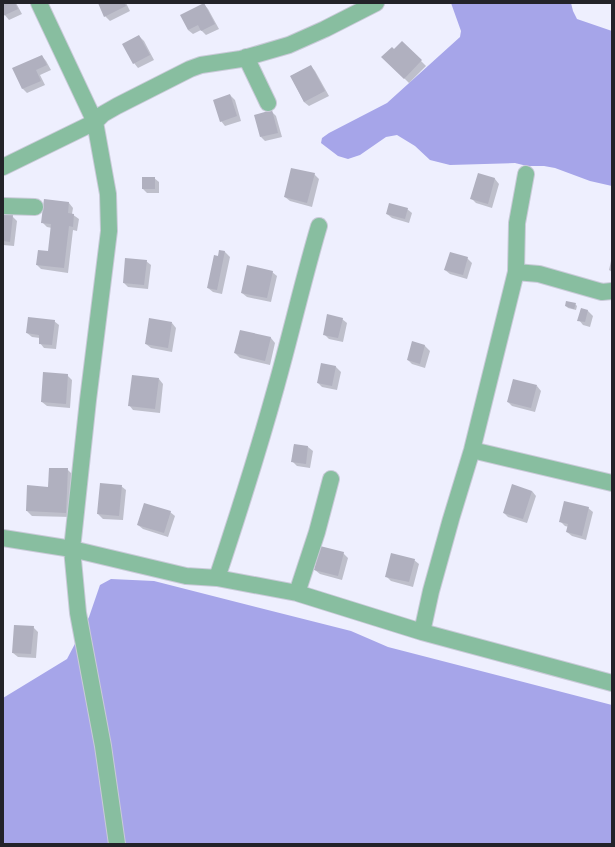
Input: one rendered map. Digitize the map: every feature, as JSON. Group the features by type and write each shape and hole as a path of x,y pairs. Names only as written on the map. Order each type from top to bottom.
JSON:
{"street":[{"path":"39,3 95,122 108,194 109,231 88,400 72,549 78,613 103,746 117,844"},
{"path":"3,167 95,122 103,114 117,106 190,69 201,65 231,61 289,45 326,29 376,3"},
{"path":"246,57 268,103"},
{"path":"422,632 439,562 472,450 516,272 517,224 526,174"},
{"path":"3,206 35,207"},
{"path":"217,578 252,471 319,226"},
{"path":"516,272 539,274 602,292 612,291"},
{"path":"472,450 612,483"},
{"path":"297,593 317,532 331,479"},
{"path":"3,538 72,549 186,576 217,578 297,593 422,632 612,683"}],"shaded area":[{"path":"451,3 571,3 577,19 612,31 612,186 590,181 555,168 544,166 527,166 515,163 450,165 430,160 415,146 397,135 386,137 360,155 348,159 338,156 321,143 322,138 329,133 387,103 460,37 461,31"},
{"path":"111,579 154,581 351,631 388,647 612,705 612,844 3,844 3,698 67,659 89,617 100,585"}],"building":[{"path":"3,3 15,3 18,9 3,16"},
{"path":"98,3 124,3 126,6 104,17"},
{"path":"204,3 215,24 201,31 198,25 188,30 180,15"},
{"path":"139,35 150,55 133,64 122,44"},
{"path":"402,41 422,60 404,79 381,57 392,47 394,49"},
{"path":"42,55 47,65 36,70 41,81 22,89 12,68"},
{"path":"311,65 325,91 304,102 290,76"},
{"path":"230,94 237,116 220,122 213,100"},
{"path":"272,110 278,133 260,137 254,115"},
{"path":"291,168 315,173 307,203 284,197"},
{"path":"478,173 495,178 488,204 470,199"},
{"path":"142,177 155,177 155,189 142,189"},
{"path":"44,199 69,202 68,213 74,214 73,227 69,226 64,268 36,265 38,250 48,251 51,224 41,223"},
{"path":"389,203 408,208 405,219 386,214"},
{"path":"3,214 13,215 10,242 3,241"},
{"path":"219,250 225,251 217,290 207,288 214,255 218,256"},
{"path":"450,252 468,257 463,275 444,270"},
{"path":"125,258 147,260 144,285 123,283"},
{"path":"247,265 273,271 267,298 241,293"},
{"path":"566,301 576,303 574,309 565,306"},
{"path":"581,308 588,310 585,322 577,321"},
{"path":"327,314 343,318 338,338 323,335"},
{"path":"28,317 55,320 52,345 39,344 39,335 26,333"},
{"path":"149,318 172,322 168,348 145,344"},
{"path":"240,330 271,337 265,361 234,353"},
{"path":"412,341 425,345 420,364 407,360"},
{"path":"321,363 336,366 332,386 317,383"},
{"path":"43,372 68,374 66,404 41,402"},
{"path":"132,375 159,378 155,409 128,406"},
{"path":"513,379 537,385 531,408 507,402"},
{"path":"294,444 308,446 306,464 291,462"},
{"path":"49,468 68,468 66,513 26,511 27,485 48,487"},
{"path":"100,483 122,485 119,516 97,514"},
{"path":"512,484 532,491 523,519 503,513"},
{"path":"564,501 589,507 582,536 566,532 568,524 559,522"},
{"path":"144,503 171,511 164,533 137,525"},
{"path":"320,546 344,552 338,576 314,570"},
{"path":"391,553 415,559 409,582 385,577"},
{"path":"14,625 34,626 31,654 12,653"}]}
